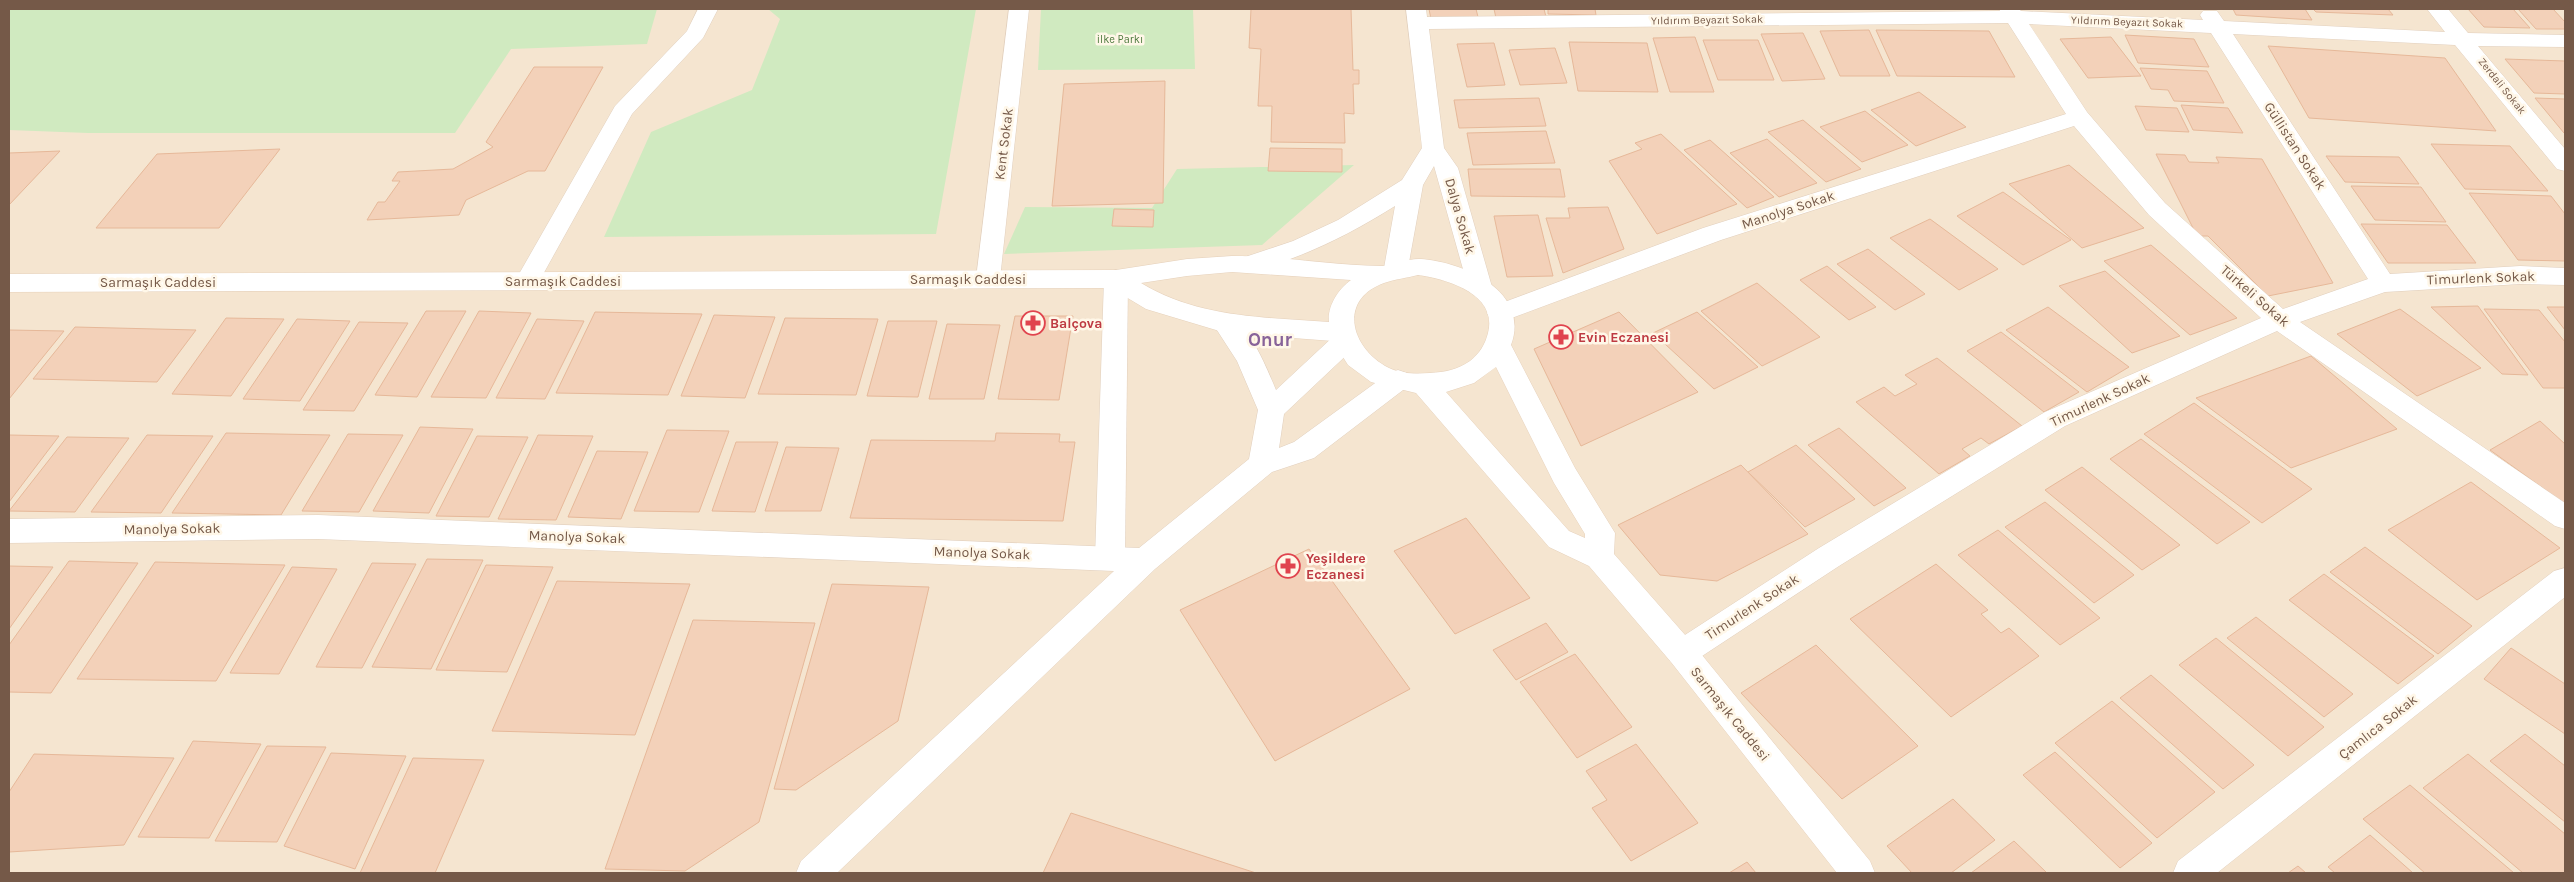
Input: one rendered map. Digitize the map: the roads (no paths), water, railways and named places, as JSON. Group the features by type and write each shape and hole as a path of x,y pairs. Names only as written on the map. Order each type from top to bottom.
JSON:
{"street":[{"path":"528,281 623,111 696,34 708,9"},
{"name":"Kent Sokak","path":"988,279 1019,9"},
{"name":"Zerdali Sokak","path":"2437,9 2464,39 2565,164"},
{"name":"Yıldırım Beyazıt Sokak","path":"1417,16 2011,13 2212,17 2464,39 2565,41"},
{"name":"Türkeli Sokak","path":"2011,13 2079,117 2157,208 2279,320 2565,518"},
{"name":"Dalya Sokak","path":"1417,16 1433,148 1446,168 1480,287"},
{"name":"Güllistan Sokak","path":"2212,17 2383,283"},
{"name":"Manolya Sokak","path":"1500,313 1712,234 2079,117"},
{"path":"1386,271 1412,185 1433,148"},
{"path":"1252,264 1302,247 1346,226 1412,185"},
{"name":"Sarmaşık Caddesi","path":"9,283 1116,279 1169,269 1252,264 1386,271"},
{"path":"1418,267 1441,269 1462,276 1480,287 1492,299 1500,313 1503,330 1499,347 1487,362 1470,374 1448,382 1410,382 1375,372 1356,358 1342,337 1338,322 1342,303 1356,287 1386,271 1418,267"},
{"name":"Timurlenk Sokak","path":"1682,653 1829,557 2054,419 2279,320 2383,283 2520,275 2565,276"},
{"path":"1116,279 1155,303 1226,324 1342,337"},
{"path":"1110,558 1116,279"},
{"path":"1226,324 1249,358 1271,410 1262,464"},
{"path":"1271,410 1342,337"},
{"path":"1499,347 1564,475 1600,532 1599,557"},
{"path":"813,873 1145,560 1262,464 1304,450 1410,382"},
{"name":"Sarmaşık Caddesi","path":"1410,382 1559,539 1599,557 1682,653 1858,873"},
{"name":"Manolya Sokak","path":"9,531 318,527 1145,560"},
{"name":"Çamlıca Sokak","path":"2190,873 2565,580"}],"place":[{"name":"Balçova","path":"1033,323"},
{"name":"Evin Eczanesi","path":"1561,337"},
{"name":"Yeşildere Eczanesi","path":"1288,566"}],"district":[{"name":"Onur","path":"1270,340"}],"park label":[{"name":"ilke Parkı","path":"1120,39"}]}
